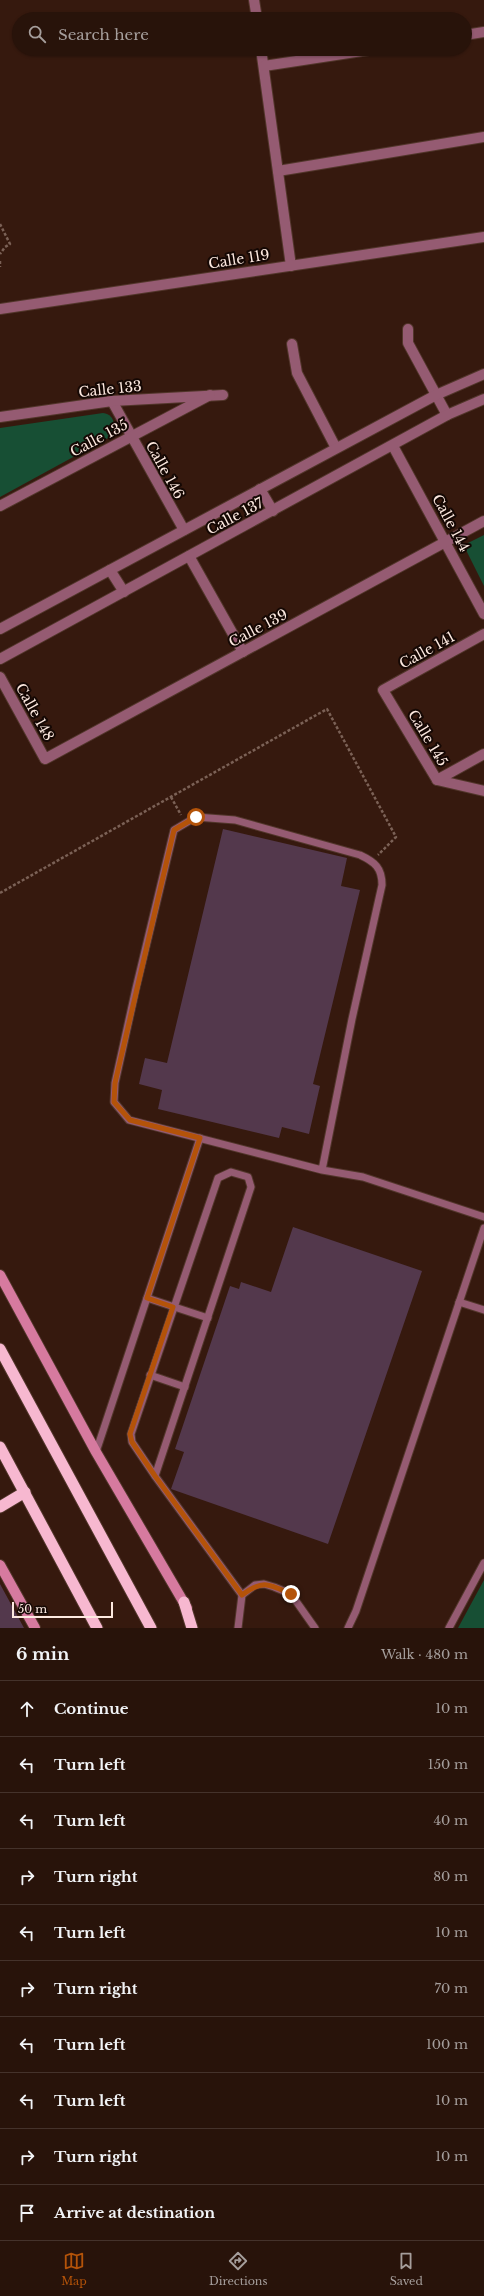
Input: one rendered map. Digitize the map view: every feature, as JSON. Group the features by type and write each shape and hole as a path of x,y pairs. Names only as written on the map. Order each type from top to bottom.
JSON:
{"highway":[{"path":"0,1349 151,1628"},
{"path":"0,1447 97,1628"},
{"path":"0,1507 25,1492"},
{"path":"184,1602 192,1628"}],"main road":[{"path":"0,1275 96,1452 184,1602 196,1628"},
{"path":"0,1565 34,1628"}],"street":[{"path":"254,0 256,12"},
{"path":"472,34 484,32"},
{"path":"263,56 291,266"},
{"path":"264,66 329,56"},
{"path":"278,171 484,137"},
{"name":"Calle 119","path":"0,309 484,237"},
{"path":"408,329 408,343 448,415"},
{"path":"292,344 297,373 336,448"},
{"name":"Calle 137","path":"0,629 436,395 484,374"},
{"name":"Calle 135","path":"0,506 210,395"},
{"name":"Calle 133","path":"0,417 112,401 223,395"},
{"name":"Calle 137","path":"0,659 448,415 484,399"},
{"name":"Calle 146","path":"112,401 184,530"},
{"name":"Calle 144","path":"393,446 484,614"},
{"path":"260,489 273,511"},
{"name":"Calle 139","path":"45,759 484,521"},
{"path":"189,556 243,652"},
{"path":"110,570 124,592"},
{"name":"Calle 141","path":"383,690 484,634"},
{"name":"Calle 148","path":"0,677 45,759"},
{"name":"Calle 145","path":"383,690 437,780 484,791"},
{"path":"437,780 484,754"}],"lane":[{"path":"322,1170 352,1019 382,885 382,875 379,867 372,861 235,820 196,817 174,830 115,1083 114,1102 130,1120 322,1170 363,1177 484,1217"},
{"path":"96,1452 200,1138"},
{"path":"155,1476 252,1187 248,1177 231,1172 218,1178 130,1434 132,1442 155,1476 242,1595 238,1628"},
{"path":"348,1628 356,1611 484,1228"},
{"path":"147,1298 208,1318"},
{"path":"459,1302 484,1310"},
{"path":"150,1375 185,1387"},
{"path":"449,1628 484,1562"},
{"path":"242,1595 255,1585 264,1584 291,1594 315,1628"}],"path":[{"path":"0,224 10,244 5,247 0,254"},
{"path":"0,260 0,267"},
{"path":"0,893 327,709 396,837 372,861"},
{"path":"171,797 186,823"}],"green space":[{"path":"103,413 108,414 114,423 113,431 108,438 0,497 0,428"},
{"path":"484,535 484,586 466,550 468,543"},
{"path":"484,1580 484,1628 458,1628"}],"building":[{"path":"223,829 347,858 341,886 360,890 313,1084 320,1086 309,1134 282,1127 279,1138 158,1109 162,1090 139,1084 145,1058 167,1063"},
{"path":"293,1227 422,1271 328,1544 171,1489 184,1452 175,1449 230,1286 239,1289 241,1282 271,1292"},
{"path":"0,1584 24,1628 0,1628"}],"route":[{"path":"196,817 174,830 115,1083 114,1102 130,1120 200,1138 147,1298 173,1307 130,1434 132,1442 155,1476 242,1595 255,1585 264,1584 291,1594"}]}
